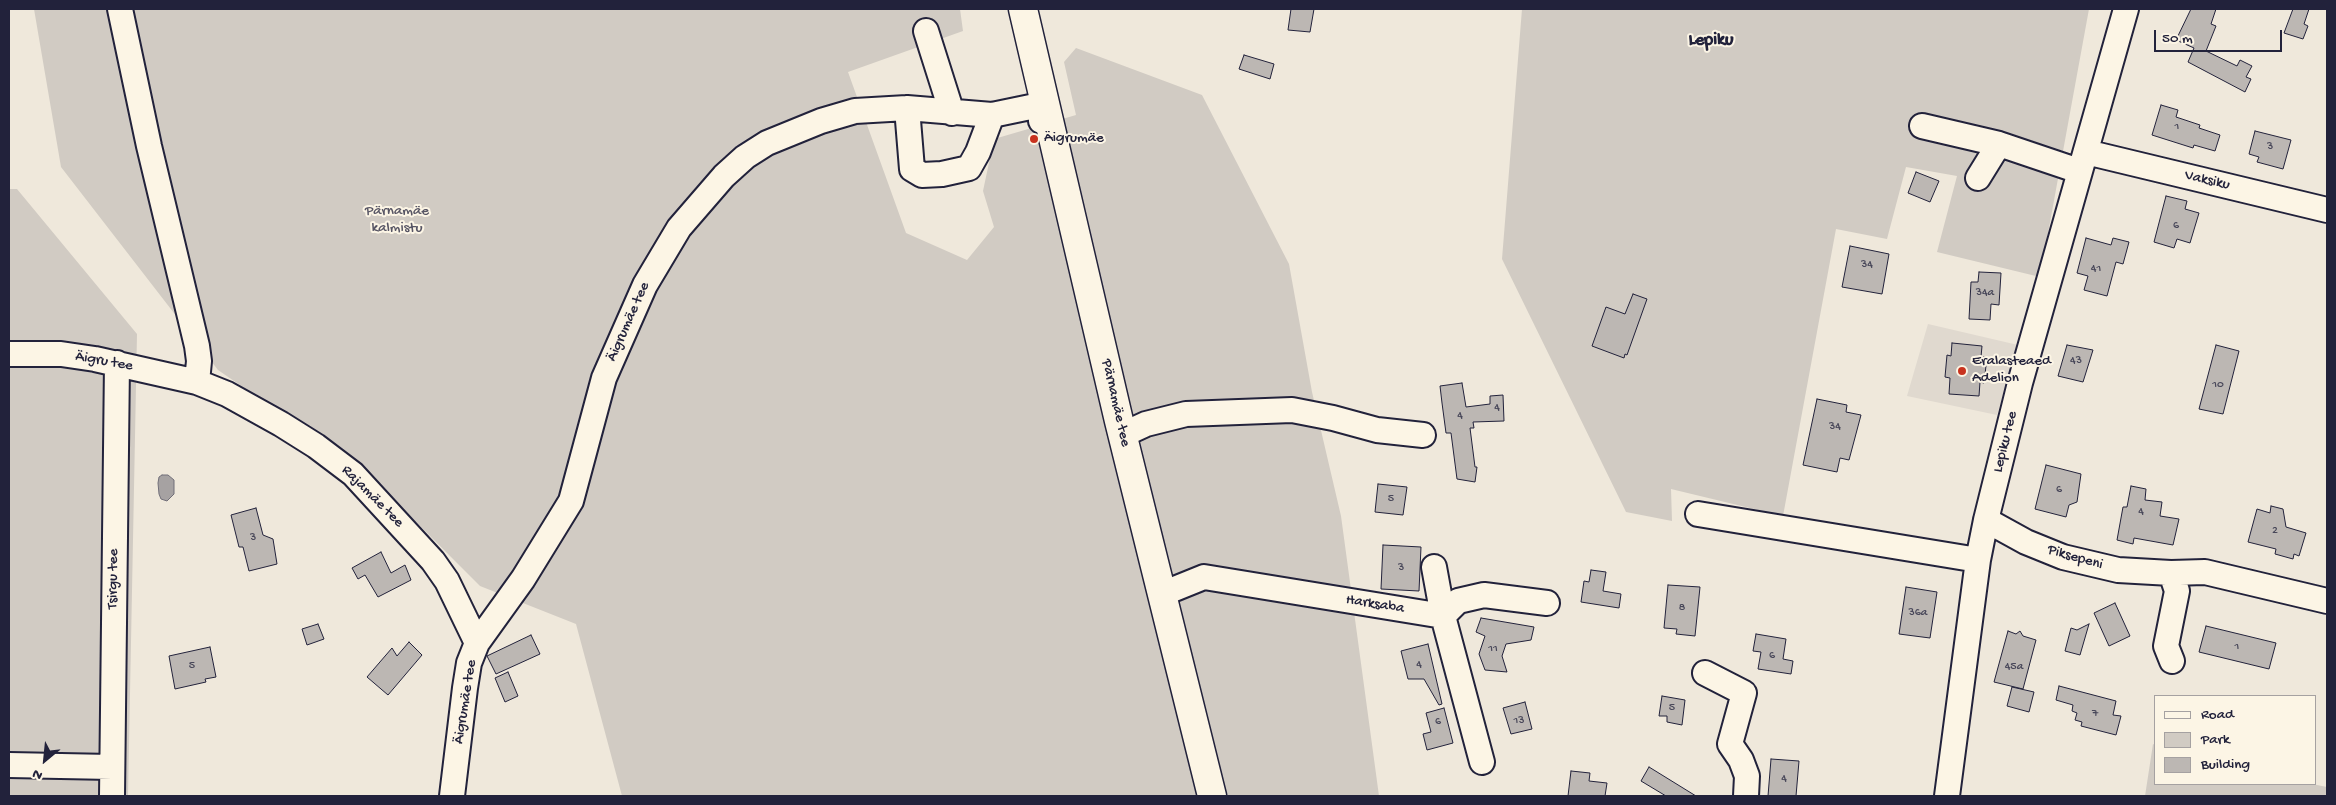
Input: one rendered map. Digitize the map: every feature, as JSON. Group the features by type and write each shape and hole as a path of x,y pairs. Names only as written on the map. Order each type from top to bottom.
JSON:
{"main road":[{"name":"Pärnamäe tee","path":"1027,14 1045,104 1122,435 1212,796"}],"street":[{"path":"120,9 149,146 197,346 199,361 197,382"},
{"name":"Lepiku tee","path":"1947,796 1978,560 1986,520 2020,383 2126,9"},
{"path":"926,31 952,113"},
{"name":"Äigrumäe tee","path":"452,796 469,663 477,643 523,579 571,502 604,378 645,284 679,228 724,176 745,157 766,142 821,121 855,111 907,108 992,116 1045,104"},
{"path":"907,108 912,169 922,175 942,174 969,168 978,152 992,116"},
{"name":"Vaksiku","path":"1922,126 1999,144 2327,210"},
{"path":"1978,178 1999,144"},
{"name":"Äigru tee","path":"9,354 61,354 117,362 197,382"},
{"name":"Tsirgu tee","path":"112,796 117,362"},
{"name":"Rajamäe tee","path":"197,382 227,394 281,424 316,446 353,474 433,561 447,581 477,643"},
{"path":"1122,435 1146,424 1186,414 1292,410 1333,418 1377,430 1423,435"},
{"path":"1698,514 1978,560"},
{"name":"Piksepeni","path":"1986,520 2026,542 2063,558 2118,570 2171,573 2205,572 2327,601"},
{"path":"1434,567 1443,616 1482,762"},
{"path":"2171,573 2177,591 2166,646 2172,661"},
{"name":"Harksaba","path":"1162,594 1204,577 1443,616"},
{"path":"1443,616 1458,602 1484,595 1546,603"},
{"path":"1705,673 1744,693 1730,744 1741,760 1747,776 1746,796"},
{"path":"9,765 112,767"}],"shaded area":[{"name":"Eralasteaed Adelion","path":"1928,324 2018,345 1997,415 1907,396"},
{"path":"168,475 174,480 174,494 167,501 161,499 159,494 158,483 159,477"}],"green space":[{"name":"Pärnamäe kalmistu","path":"34,9 960,9 963,31 848,72 906,233 967,260 994,227 983,191 994,139 1076,115 1064,62 1076,48 1202,95 1289,264 1312,392 1341,516 1379,796 622,796 576,624 480,586 364,470 218,370 61,167"},
{"path":"1522,9 2089,9 2040,277 1937,252 1957,176 1906,167 1887,239 1836,229 1783,516 1671,489 1672,521 1626,512 1502,259"},
{"path":"9,189 17,189 137,334 128,796 9,796"},
{"path":"2153,744 2154,785 2316,785 2327,787 2327,796 2145,796"}],"building":[{"path":"1291,9 1314,9 1310,32 1288,30"},
{"path":"2191,9 2216,9 2211,24 2216,26 2206,51 2237,66 2240,60 2252,66 2246,77 2251,79 2245,92 2188,62 2194,48 2176,40"},
{"path":"2293,9 2309,9 2304,24 2308,26 2303,39 2284,33"},
{"path":"1244,55 1274,64 1270,79 1239,69"},
{"path":"2161,105 2178,110 2176,117 2200,125 2199,128 2220,135 2215,151 2194,145 2193,148 2152,135"},
{"path":"2255,131 2291,140 2283,169 2257,162 2259,157 2249,154"},
{"path":"1916,172 1939,181 1930,202 1908,193"},
{"path":"2166,196 2187,201 2185,209 2199,213 2190,243 2177,239 2174,248 2154,242"},
{"path":"2086,238 2111,245 2113,238 2129,242 2123,264 2116,262 2107,296 2084,290 2088,276 2077,273"},
{"path":"1850,246 1889,254 1882,294 1842,287"},
{"path":"1979,272 2001,273 1999,305 1991,304 1990,320 1969,319 1971,282 1978,282"},
{"path":"1633,294 1647,299 1627,355 1625,354 1624,358 1592,346 1606,307 1625,314"},
{"path":"1952,343 1982,346 1981,357 1987,357 1984,383 1980,382 1979,396 1949,394 1950,378 1945,377 1947,355 1951,356"},
{"path":"2067,345 2093,350 2083,382 2058,376"},
{"path":"2216,345 2239,351 2223,414 2199,409"},
{"path":"1462,383 1466,407 1490,404 1490,396 1503,395 1504,421 1473,422 1474,428 1470,428 1475,467 1477,467 1475,482 1457,479 1451,433 1446,433 1442,403 1440,386"},
{"path":"1817,399 1847,405 1846,412 1861,415 1849,460 1840,458 1837,472 1803,465"},
{"path":"2046,465 2081,474 2077,502 2069,505 2066,517 2035,509"},
{"path":"1378,484 1407,487 1403,515 1375,512"},
{"path":"2131,486 2146,489 2145,500 2162,502 2160,516 2179,519 2173,545 2134,538 2133,544 2117,540 2123,507 2127,507"},
{"path":"2271,506 2283,509 2286,527 2306,533 2299,556 2294,554 2293,559 2275,554 2276,549 2248,542 2257,509 2270,513"},
{"path":"256,508 263,535 273,539 277,564 249,571 243,547 239,547 231,515"},
{"path":"1383,545 1421,547 1419,591 1381,589"},
{"path":"381,552 391,573 405,565 411,580 378,597 365,575 358,579 352,568"},
{"path":"1591,570 1606,572 1603,591 1621,594 1619,608 1581,602 1584,581 1589,582"},
{"path":"1668,585 1700,587 1695,636 1676,634 1677,629 1664,628"},
{"path":"1906,587 1937,592 1930,638 1899,634"},
{"path":"2115,603 2130,636 2109,646 2094,613"},
{"path":"1481,618 1534,627 1531,640 1506,644 1502,656 1507,672 1485,670 1479,654 1485,636 1476,632"},
{"path":"318,624 324,639 307,645 302,629"},
{"path":"2089,624 2080,655 2065,651 2071,628 2077,630"},
{"path":"2206,626 2276,643 2269,669 2199,652"},
{"path":"2008,631 2016,634 2020,631 2023,636 2036,640 2023,689 1994,682"},
{"path":"1756,634 1786,639 1783,659 1793,661 1791,674 1758,669 1761,652 1753,651"},
{"path":"531,635 540,654 496,674 487,656"},
{"path":"409,642 422,655 388,695 367,677 392,648 397,656"},
{"path":"1428,644 1442,704 1439,705 1424,679 1408,679 1401,651"},
{"path":"210,647 216,677 205,679 206,682 175,689 169,656"},
{"path":"508,672 518,696 505,702 495,678"},
{"path":"2059,686 2116,701 2113,715 2121,716 2116,735 2081,726 2082,722 2075,720 2077,713 2072,711 2073,705 2056,700"},
{"path":"2012,687 2034,692 2029,712 2007,706"},
{"path":"1662,696 1685,700 1682,725 1667,722 1667,716 1659,716"},
{"path":"1525,702 1532,729 1511,734 1503,708"},
{"path":"1444,708 1453,743 1427,750 1423,734 1431,732 1426,713"},
{"path":"1771,759 1799,761 1796,796 1768,796"},
{"path":"1649,767 1696,796 1666,796 1641,781"},
{"path":"1571,771 1590,773 1589,781 1607,783 1605,796 1568,796"}],"place":[{"name":"Äigrumäe","path":"1034,139"},
{"name":"Eralasteaed Adelion","path":"1962,371"}],"district":[{"name":"Lepiku","path":"1711,41"}]}
